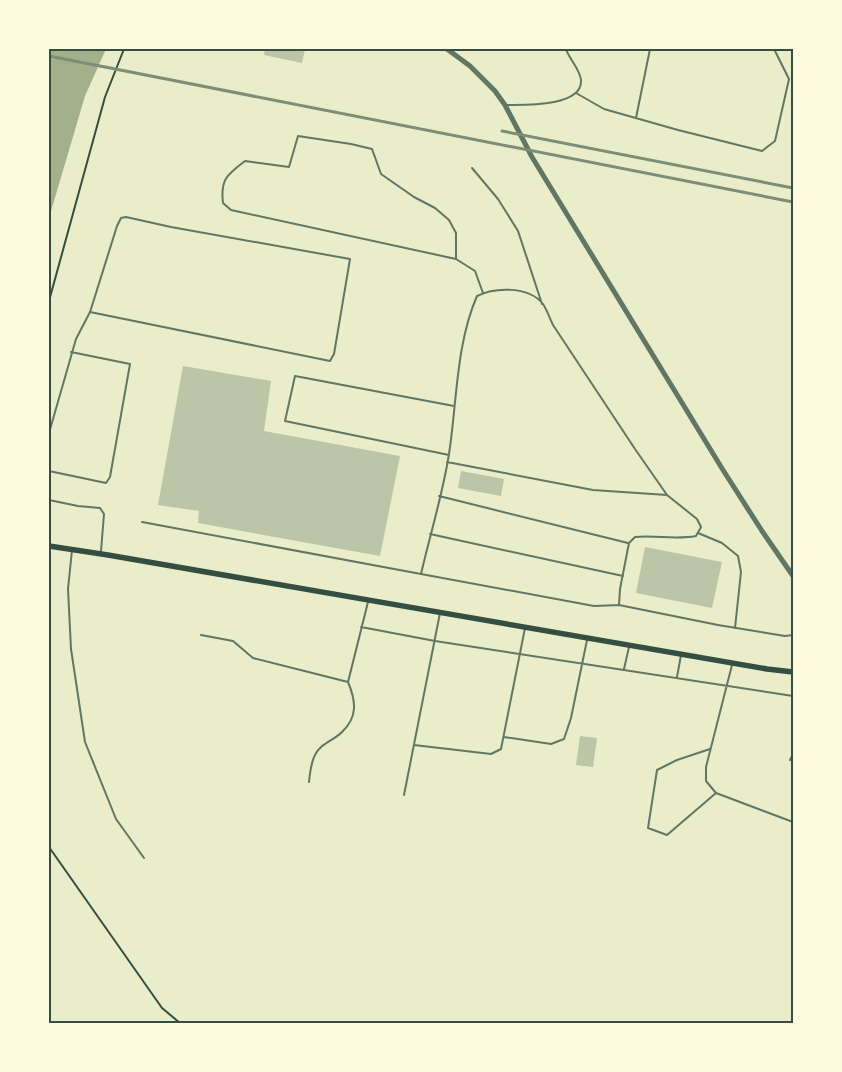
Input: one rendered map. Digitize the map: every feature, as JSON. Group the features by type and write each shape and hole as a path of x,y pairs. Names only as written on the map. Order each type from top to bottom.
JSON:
{"main road":[{"path":"49,546 793,672"}],"street":[{"path":"448,49 470,66 505,105 532,157 724,470 793,576"}],"lane":[{"path":"505,105 541,105 576,93 580,86 581,78 566,49"},
{"path":"636,118 650,49"},
{"path":"576,93 604,109 762,151 775,141 789,79 774,49"},
{"path":"456,259 456,233 449,220 435,208 414,197 381,174 372,149 298,136 289,167 245,161 228,174 222,190 223,203 231,210 456,259 475,271 483,293"},
{"path":"472,168 498,199 518,231 542,304 553,325 667,495 697,519 701,527 696,536 684,539 651,536 634,537 629,543 622,576 619,605"},
{"path":"49,433 71,352 90,312 121,218 126,217 170,227 350,260 334,354 330,361 90,312"},
{"path":"421,574 449,455 454,406 468,316 477,296 498,289 517,291 533,296 542,304"},
{"path":"49,471 106,483 110,477 130,364 71,352"},
{"path":"449,455 285,421 295,376 454,406"},
{"path":"447,462 593,490 667,495"},
{"path":"439,496 629,543"},
{"path":"49,500 100,508 104,514 101,554"},
{"path":"142,522 594,606 619,605 735,628 784,636 793,635"},
{"path":"698,533 722,543 738,556 741,572 735,628"},
{"path":"430,534 622,576"},
{"path":"72,550 68,589 70,649 85,742 116,818 144,858"},
{"path":"308,782 315,755 325,743 342,732 350,721 355,708 354,698 348,682 368,600"},
{"path":"404,795 441,612"},
{"path":"361,627 435,641 582,662 793,696"},
{"path":"414,745 491,754 501,749 525,627"},
{"path":"201,635 233,641 253,658 348,682"},
{"path":"504,737 551,744 564,739 571,718 588,638"},
{"path":"624,669 630,645"},
{"path":"677,677 681,654"},
{"path":"732,662 706,767 706,781 716,793 793,822"},
{"path":"710,749 677,760 656,770 648,828 668,835 716,793"},
{"path":"790,760 793,754"}],"path":[{"path":"49,301 105,96 124,49"},
{"path":"49,847 162,1008 180,1023"}],"shaded area":[{"path":"49,49 106,49 85,96 49,218"}],"building":[{"path":"265,49 305,49 302,63 264,55"},
{"path":"183,366 271,381 264,431 400,456 380,556 198,523 199,511 158,505"},
{"path":"461,471 504,479 501,496 458,488"},
{"path":"645,547 722,562 712,608 636,593"},
{"path":"580,736 597,738 593,767 576,765"}],"railway":[{"path":"49,56 793,202"},
{"path":"502,131 793,188"}]}
